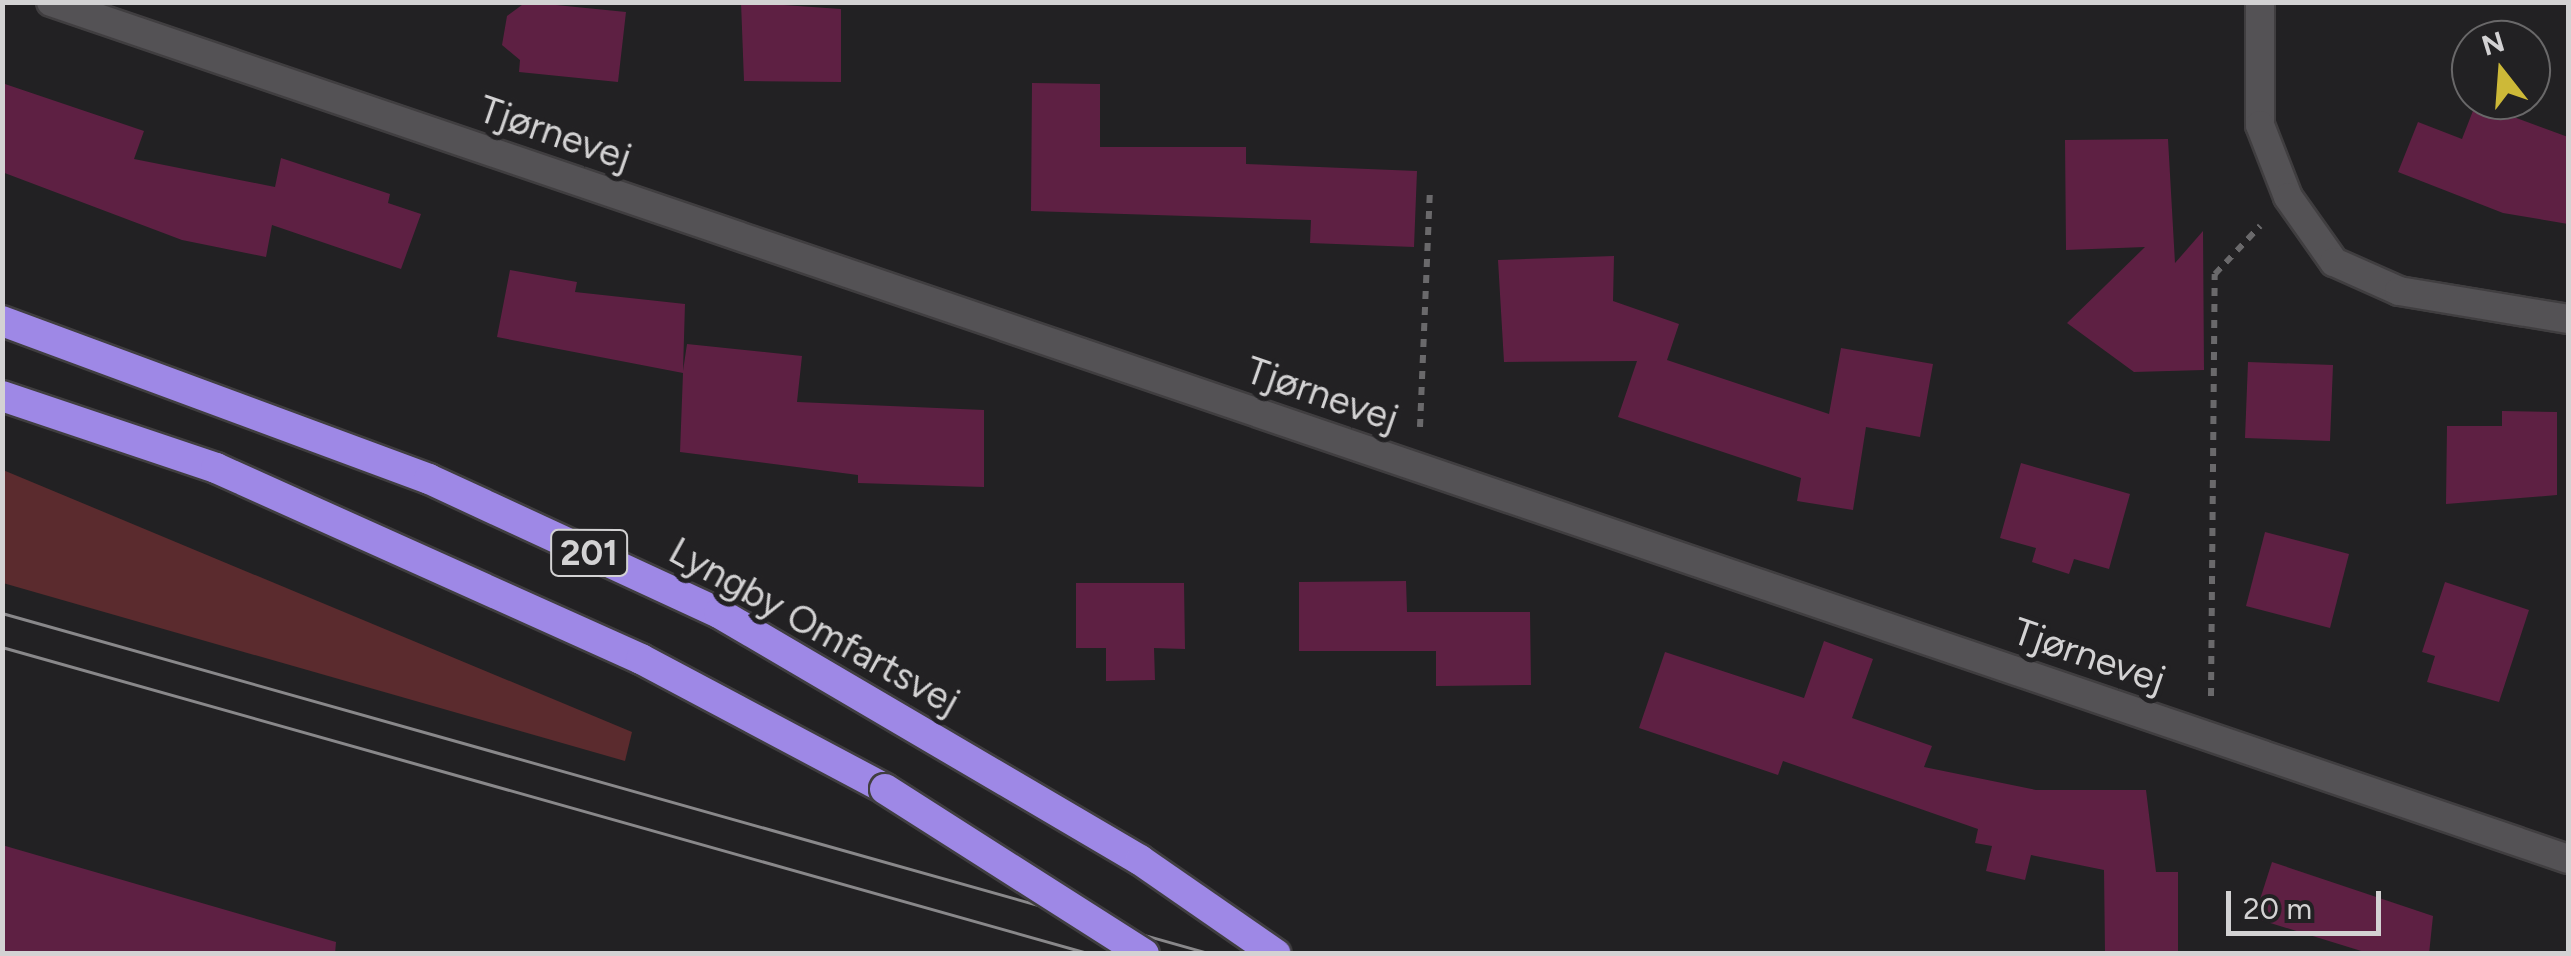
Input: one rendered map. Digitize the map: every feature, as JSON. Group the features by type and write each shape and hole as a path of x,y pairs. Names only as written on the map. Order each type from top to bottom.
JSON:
{"highway":[{"name":"Lyngby Omfartsvej","path":"2,322 429,478 720,613 1140,860 1276,954"},
{"name":"201","path":"2,396 251,484 641,659 885,789 1144,954"}],"street":[{"name":"Tjørnevej","path":"51,2 2568,859"},
{"path":"2260,2 2260,125 2288,197 2334,262 2399,291 2568,319"}],"path":[{"path":"1418,467 1430,193"},
{"path":"2210,737 2214,274 2288,197"}],"shaded area":[{"path":"3,470 632,732 625,761 3,583"}],"building":[{"path":"526,2 626,12 618,82 519,72 520,60 502,45 507,16"},
{"path":"741,2 841,9 841,82 744,81"},
{"path":"2,83 144,131 134,159 275,187 281,158 390,194 388,203 421,214 401,269 272,225 266,257 182,240 2,172"},
{"path":"1032,83 1100,84 1100,147 1246,147 1246,164 1417,171 1414,247 1310,243 1311,220 1031,211"},
{"path":"2469,120 2522,120 2568,137 2568,224 2503,213 2398,172 2418,122 2462,139"},
{"path":"2168,139 2175,263 2203,231 2204,370 2134,372 2067,323 2145,247 2066,250 2065,140"},
{"path":"1614,256 1613,301 1679,324 1667,360 1829,414 1841,348 1933,364 1920,437 1866,427 1853,510 1797,501 1801,478 1618,417 1637,361 1504,362 1498,260"},
{"path":"510,270 577,282 575,292 685,304 683,371 687,344 802,356 797,402 984,410 984,487 858,483 858,475 680,452 683,373 497,337"},
{"path":"2248,362 2333,365 2330,441 2245,438"},
{"path":"2502,411 2557,412 2557,495 2446,504 2447,426 2502,426"},
{"path":"2021,463 2130,494 2109,569 2074,559 2069,574 2032,562 2036,548 2000,538"},
{"path":"2265,532 2349,554 2330,628 2246,606"},
{"path":"1406,581 1407,612 1530,612 1531,685 1436,686 1436,651 1299,651 1299,582"},
{"path":"2445,582 2529,610 2499,702 2427,682 2435,656 2422,652"},
{"path":"1076,583 1184,583 1185,649 1154,648 1155,680 1106,681 1106,648 1076,648"},
{"path":"1824,641 1873,659 1852,718 1932,746 1924,767 2036,790 2146,790 2156,872 2178,872 2178,954 2105,954 2104,870 2031,855 2025,880 1986,871 1992,846 1975,843 1978,829 1783,761 1778,775 1639,728 1665,652 1804,698"},
{"path":"2,845 336,942 335,954 2,954"},
{"path":"2272,862 2433,916 2429,954 2371,954 2254,918"}],"tram line":[{"path":"2,613 1212,954"},
{"path":"2,647 1091,954"}]}
